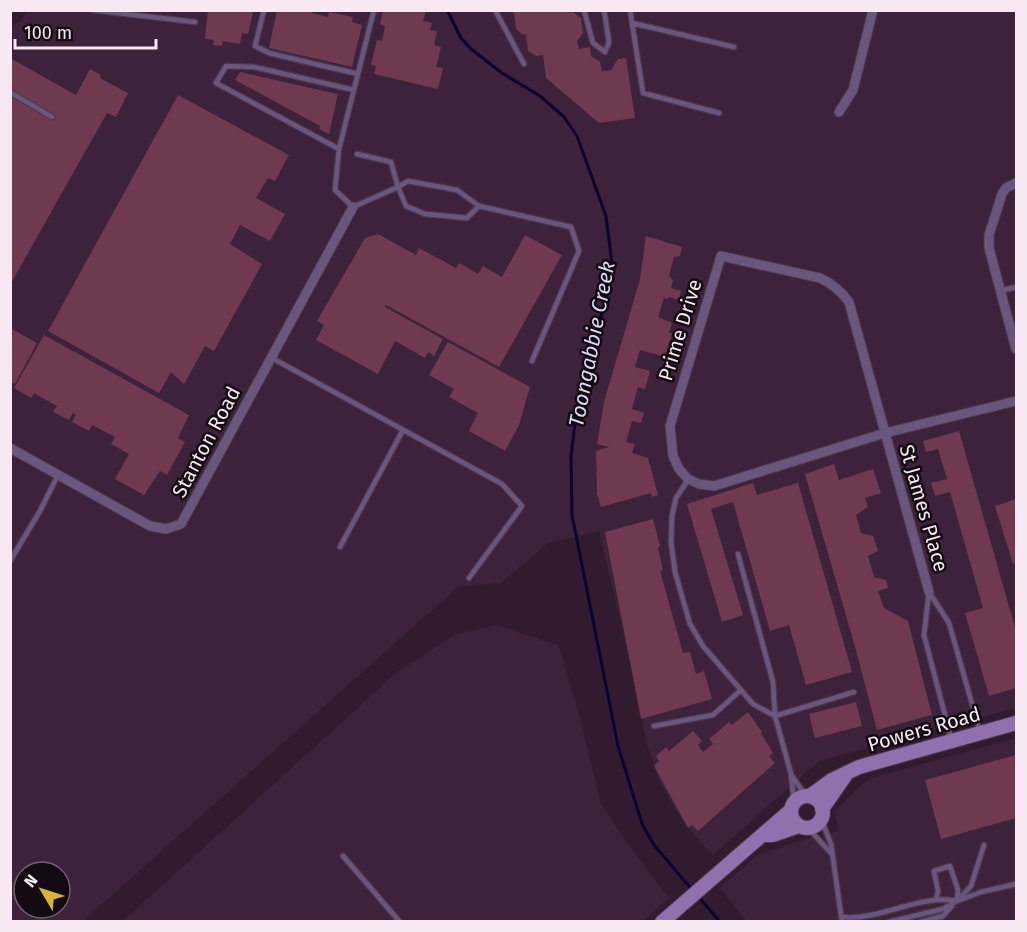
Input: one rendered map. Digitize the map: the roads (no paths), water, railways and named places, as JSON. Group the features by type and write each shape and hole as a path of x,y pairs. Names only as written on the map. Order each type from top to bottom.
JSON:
{"street":[{"path":"839,112 853,90 873,10"},
{"path":"1017,183 1006,188 1002,194 989,235 991,260 1017,349"},
{"name":"Stanton Road","path":"10,448 150,526 158,529 174,528 181,524 353,207"},
{"name":"Prime Drive","path":"688,479 673,456 670,426 722,256 820,278 840,290 849,302 885,433"},
{"path":"688,479 699,484 714,486 885,433 1017,401"},
{"name":"St James Place","path":"885,433 929,592"},
{"name":"Powers Road","path":"662,921 751,843 764,835 800,801 832,780 859,767 1017,723"},
{"path":"822,814 818,801 800,801 792,819 804,827 818,823 844,776"},
{"name":"Powers Road","path":"764,835 804,827"}],"lane":[{"path":"92,10 195,22"},
{"path":"264,10 255,46 269,52 358,74"},
{"path":"365,10 373,12 339,149 336,190 353,207 408,181 457,190 478,206 571,227 579,251 532,361"},
{"path":"495,10 524,64"},
{"path":"584,10 593,43 605,52 609,42 604,10"},
{"path":"630,10 643,93 719,114"},
{"path":"632,23 734,47"},
{"path":"339,149 216,82 226,66 254,68 354,90"},
{"path":"10,92 52,117"},
{"path":"357,154 391,162 406,206 425,214 467,218 478,206"},
{"path":"1000,291 1017,287"},
{"path":"272,358 502,484 522,506 469,578"},
{"path":"340,547 403,430"},
{"path":"10,561 40,511 58,475"},
{"path":"688,479 675,498 671,542 683,605 690,624 703,646 753,704 775,716 854,692"},
{"path":"738,554 773,682 775,716 800,801"},
{"path":"929,592 949,623 980,734"},
{"path":"929,592 924,635 951,741"},
{"path":"654,726 713,715 741,690"},
{"path":"791,774 800,801"},
{"path":"822,814 831,844 841,919 867,916 943,898 957,901"},
{"path":"804,827 831,852"},
{"path":"921,921 943,916 971,886 984,844"},
{"path":"343,856 400,921"},
{"path":"936,900 938,891 934,871 950,866 958,890 957,901"},
{"path":"889,921 944,909 957,901 981,892 1017,884"}],"waterway":[{"name":"Toongabbie Creek","path":"447,10 461,38 471,49 502,73 540,96 564,117 577,136 606,216 612,264 605,302 578,399 571,456 572,515 618,746 642,824 654,845 693,891"},
{"name":"Toongabbie Creek","path":"698,896 720,922"}]}
